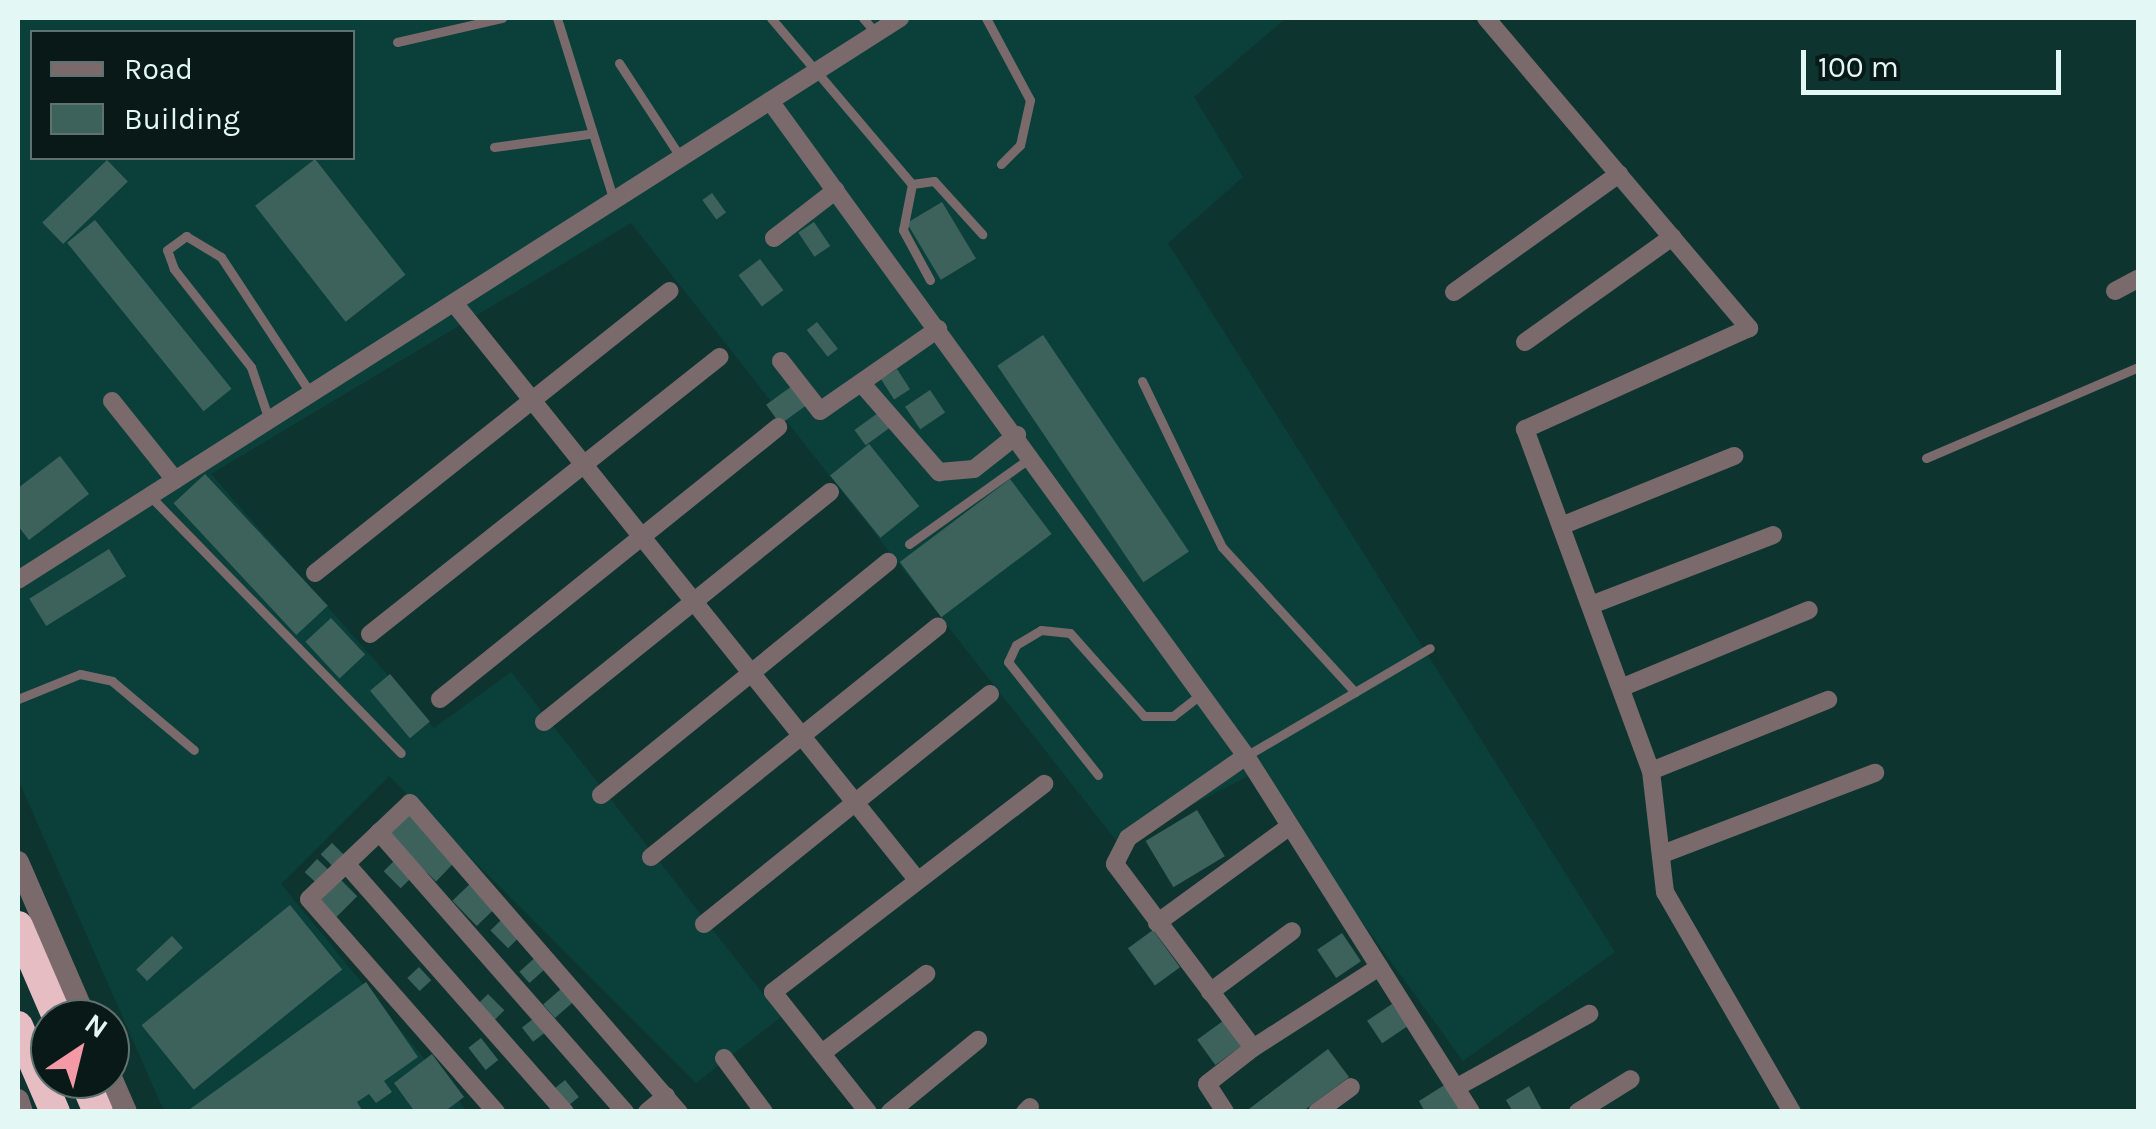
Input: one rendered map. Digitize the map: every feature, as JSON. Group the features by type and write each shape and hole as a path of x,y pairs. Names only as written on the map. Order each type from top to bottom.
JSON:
{"highway":[{"path":"18,926 49,999"},
{"path":"18,1026 55,1112"}],"street":[{"path":"18,580 900,18"},
{"path":"1486,18 1749,328 1525,429 1651,771 1666,853 1665,892 1792,1112"},
{"path":"770,101 1246,756 1286,829 1459,1086 1471,1112"},
{"path":"1454,292 1619,174"},
{"path":"774,238 836,190"},
{"path":"1524,342 1672,237"},
{"path":"2116,291 2138,280"},
{"path":"315,573 669,292"},
{"path":"454,304 915,877"},
{"path":"781,361 820,411 863,385 938,329"},
{"path":"370,634 581,462 720,357"},
{"path":"863,385 939,472 974,469 1016,435"},
{"path":"112,401 175,480"},
{"path":"440,699 778,427"},
{"path":"1561,526 1734,456"},
{"path":"544,722 830,492"},
{"path":"1591,605 1772,535"},
{"path":"601,796 755,678 888,562"},
{"path":"1622,688 1810,610"},
{"path":"651,857 938,626"},
{"path":"704,924 990,694"},
{"path":"1651,771 1828,700"},
{"path":"1246,756 1122,845 1117,870 1253,1048"},
{"path":"1666,853 1876,773"},
{"path":"868,1112 773,992 915,877 1044,784"},
{"path":"496,1112 309,899 348,866 410,802 679,1112"},
{"path":"1157,923 1286,829"},
{"path":"379,832 625,1112"},
{"path":"18,862 77,999"},
{"path":"348,866 565,1112"},
{"path":"1210,992 1292,931"},
{"path":"1225,1112 1207,1084 1253,1048 1379,967"},
{"path":"822,1053 926,974"},
{"path":"1459,1086 1589,1014"},
{"path":"890,1112 978,1040"},
{"path":"724,1058 764,1112"},
{"path":"1578,1112 1631,1079"},
{"path":"1317,1112 1352,1087"},
{"path":"647,1112 666,1096"},
{"path":"18,1100 22,1112"}],"lane":[{"path":"397,42 502,18"},
{"path":"557,18 588,134 614,201"},
{"path":"771,18 912,184"},
{"path":"863,18 876,33"},
{"path":"986,18 1030,100 1020,145 1001,164"},
{"path":"618,63 681,158"},
{"path":"494,147 588,134"},
{"path":"912,184 934,181 982,234"},
{"path":"912,184 902,230 930,280"},
{"path":"270,420 251,366 174,269 166,250 186,236 220,257 311,394"},
{"path":"1926,458 2138,367"},
{"path":"1142,381 1222,547 1355,692"},
{"path":"909,544 1032,457"},
{"path":"150,496 401,753"},
{"path":"1098,775 1008,662 1016,645 1040,630 1070,633 1144,716 1173,716 1202,694"},
{"path":"1246,756 1430,648"},
{"path":"18,699 80,674 112,681 194,750"}],"shaded area":[{"path":"18,18 1286,18 1194,97 1243,177 1168,243 1615,952 1463,1061 1254,773 1118,843 631,223 211,474 434,728 511,672 781,1017 696,1083 389,776 281,884 467,1111 164,1111 130,1034 130,999 115,999 18,779"}],"building":[{"path":"107,160 128,182 63,244 42,223"},
{"path":"314,160 406,275 346,322 255,206"},
{"path":"712,193 726,212 716,219 702,200"},
{"path":"942,202 976,259 941,280 907,223"},
{"path":"95,220 232,389 204,411 67,243"},
{"path":"814,222 830,246 814,257 798,233"},
{"path":"760,259 783,290 762,306 738,275"},
{"path":"817,322 838,349 828,357 807,330"},
{"path":"1043,335 1189,551 1143,582 997,366"},
{"path":"897,369 910,389 894,399 881,379"},
{"path":"792,386 806,405 780,424 766,405"},
{"path":"930,390 945,412 920,429 905,407"},
{"path":"882,410 893,425 866,445 854,430"},
{"path":"869,444 919,506 880,538 830,475"},
{"path":"60,456 89,494 29,540 18,526 18,488"},
{"path":"205,474 328,606 296,635 174,503"},
{"path":"1010,479 1052,534 941,617 900,562"},
{"path":"109,549 126,576 46,626 29,599"},
{"path":"331,618 365,655 340,678 305,642"},
{"path":"390,674 430,721 410,738 370,691"},
{"path":"1197,810 1225,856 1173,887 1146,841"},
{"path":"408,814 456,861 436,881 388,835"},
{"path":"332,843 344,855 333,866 321,854"},
{"path":"317,859 329,870 316,883 305,872"},
{"path":"395,860 412,877 401,888 384,871"},
{"path":"341,880 357,896 334,920 318,903"},
{"path":"474,880 498,905 477,926 452,901"},
{"path":"290,905 342,970 194,1090 142,1025"},
{"path":"506,915 524,933 508,948 490,931"},
{"path":"1153,930 1180,967 1155,985 1128,948"},
{"path":"1342,933 1361,961 1336,978 1317,950"},
{"path":"172,936 183,948 147,981 136,969"},
{"path":"538,955 548,966 529,983 519,972"},
{"path":"419,967 431,980 420,991 407,978"},
{"path":"366,982 418,1057 384,1081 392,1092 376,1103 369,1094 357,1102 363,1112 186,1112"},
{"path":"562,988 574,1002 555,1018 543,1004"},
{"path":"488,994 504,1010 493,1022 477,1005"},
{"path":"1392,1004 1407,1026 1382,1043 1367,1021"},
{"path":"533,1019 544,1033 533,1042 522,1028"},
{"path":"1223,1021 1241,1046 1215,1065 1197,1040"},
{"path":"481,1038 498,1060 486,1070 468,1048"},
{"path":"1328,1049 1349,1077 1302,1112 1245,1112"},
{"path":"432,1054 464,1097 444,1112 415,1112 394,1083"},
{"path":"565,1080 579,1097 567,1107 553,1089"},
{"path":"1446,1084 1464,1112 1425,1112 1419,1101"},
{"path":"1529,1086 1543,1112 1513,1112 1506,1100"}]}
